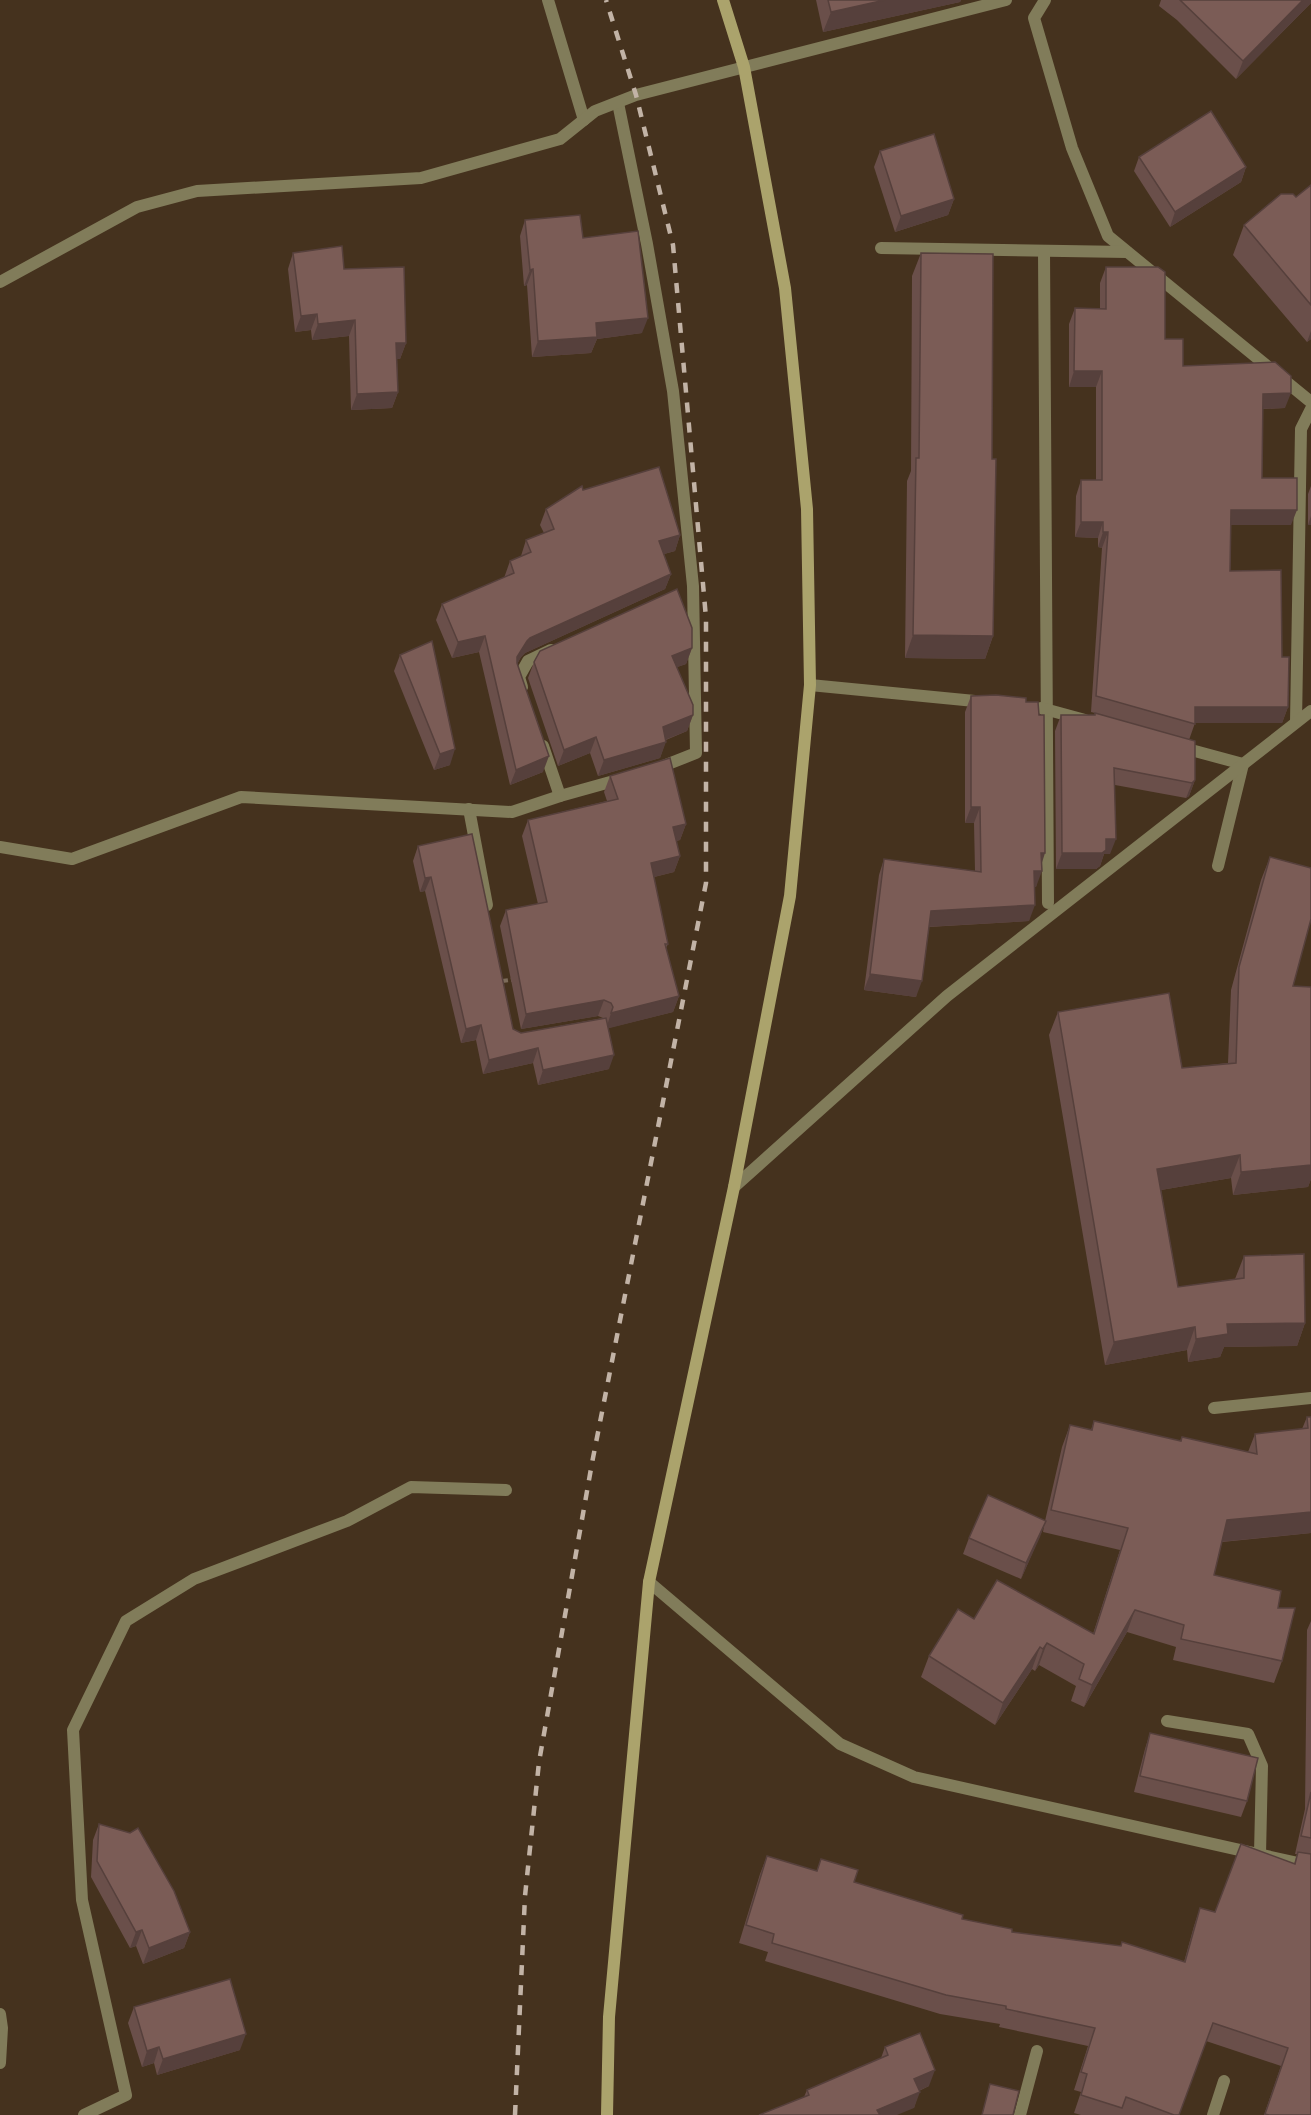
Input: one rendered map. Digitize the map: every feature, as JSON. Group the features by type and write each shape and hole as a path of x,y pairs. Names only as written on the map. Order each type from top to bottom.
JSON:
{"street":[{"path":"548,0 584,120"},
{"path":"607,2115 609,2017 649,1582 734,1187 790,896 810,685 807,509 786,288 744,67 723,0"},
{"path":"0,282 137,207 196,191 421,178 560,139 595,111 636,95 1006,0"},
{"path":"1045,0 1034,18 1072,148 1108,236 1311,402"},
{"path":"0,847 72,859 241,797 512,812 640,773 696,753 688,588 673,391 647,243 618,103"},
{"path":"881,248 1127,252"},
{"path":"1044,251 1048,903"},
{"path":"1296,722 1301,429 1311,409"},
{"path":"526,699 519,677 528,661 559,647"},
{"path":"810,685 999,704"},
{"path":"1023,706 1047,708 1093,722"},
{"path":"734,1187 947,996 1311,711"},
{"path":"538,731 560,796"},
{"path":"1173,745 1242,765"},
{"path":"1218,866 1242,765"},
{"path":"469,809 490,922"},
{"path":"1214,1408 1311,1398"},
{"path":"84,2115 126,2095 82,1900 73,1730 126,1621 194,1579 347,1521 411,1487 506,1490"},
{"path":"649,1582 840,1744 914,1777 1311,1866"},
{"path":"1167,1721 1248,1734 1262,1766 1260,1854"},
{"path":"0,2014 2,2028 0,2063"},
{"path":"1020,2115 1037,2051"},
{"path":"1213,2115 1224,2081"}],"path":[{"path":"502,981 523,978"}],"building":[{"path":"828,0 885,0 831,12"},
{"path":"1180,0 1303,0 1243,61"},
{"path":"1211,111 1246,167 1175,212 1139,157"},
{"path":"934,134 954,199 901,216 880,151"},
{"path":"1311,185 1311,305 1244,225 1281,194 1293,194 1296,197"},
{"path":"580,215 583,238 638,231 648,318 596,323 597,337 538,341 533,269 530,270 525,220"},
{"path":"342,246 344,269 404,267 406,343 396,343 398,392 357,394 355,320 318,324 317,314 301,316 293,253"},
{"path":"921,253 993,254 992,459 996,459 993,636 913,635 916,458 919,458"},
{"path":"1106,267 1158,267 1165,272 1165,339 1183,339 1183,366 1275,362 1291,376 1291,393 1263,394 1262,478 1297,478 1297,510 1231,510 1230,571 1281,570 1282,657 1289,657 1288,707 1195,707 1195,724 1096,696 1108,532 1103,532 1103,522 1081,522 1081,480 1102,480 1102,371 1074,371 1075,308 1106,309"},
{"path":"659,467 680,535 659,541 671,574 527,641 517,657 517,663 549,756 516,770 485,636 458,642 442,604 514,573 510,561 531,552 526,540 554,529 546,509 582,486 583,490"},
{"path":"677,589 692,628 692,648 672,656 693,705 693,715 663,727 666,742 604,760 596,737 564,750 534,662 540,651"},
{"path":"432,641 455,749 440,754 400,655"},
{"path":"996,695 1026,698 1026,702 1038,702 1039,715 1044,715 1045,853 1041,853 1042,871 1034,871 1035,905 931,911 922,981 870,974 884,859 981,872 980,807 971,807 971,696"},
{"path":"1095,713 1195,741 1195,780 1192,783 1114,768 1116,839 1106,839 1106,850 1102,853 1062,853 1061,715 1095,715"},
{"path":"670,758 686,824 673,827 680,856 651,863 668,944 665,944 679,996 611,1013 613,1007 611,1003 604,1000 526,1014 506,910 547,902 528,820 618,799 610,776"},
{"path":"472,834 513,1029 521,1033 606,1018 614,1055 543,1070 538,1048 489,1060 481,1025 466,1029 431,877 425,878 418,846"},
{"path":"1270,857 1311,868 1311,919 1293,986 1311,987 1311,1165 1241,1172 1240,1155 1157,1169 1178,1287 1244,1278 1244,1256 1304,1254 1305,1323 1227,1324 1228,1334 1196,1339 1195,1327 1114,1342 1058,1012 1169,993 1182,1068 1236,1063 1239,967"},
{"path":"1307,1417 1311,1417 1311,1512 1227,1520 1214,1575 1281,1591 1278,1608 1295,1608 1282,1661 1181,1639 1184,1625 1135,1610 1092,1685 1079,1679 1084,1664 1047,1643 1043,1649 1040,1647 1003,1703 929,1656 958,1609 974,1619 997,1580 1094,1634 1128,1528 1051,1510 1070,1425 1092,1430 1094,1421 1181,1441 1182,1437 1257,1454 1255,1434 1308,1428"},
{"path":"988,1495 1046,1521 1026,1563 969,1538"},
{"path":"1150,1733 1258,1758 1247,1801 1140,1776"},
{"path":"1311,1792 1311,1838 1301,1836"},
{"path":"99,1824 130,1833 138,1828 174,1891 190,1932 149,1948 142,1930 136,1932 97,1861"},
{"path":"1241,1844 1295,1864 1298,1852 1311,1854 1311,2115 1265,2114 1288,2048 1213,2023 1179,2115 1126,2097 1122,2108 1081,2095 1087,2074 1081,2072 1095,2028 1006,2009 1006,2006 946,1995 772,1943 774,1934 746,1925 767,1856 817,1871 821,1859 858,1870 854,1882 963,1915 962,1919 1012,1929 1012,1932 1121,1946 1122,1942 1185,1962 1200,1908 1215,1912"},
{"path":"230,1979 246,2034 163,2059 159,2047 147,2051 134,2007"},
{"path":"920,2033 935,2070 914,2079 920,2092 877,2110 880,2115 759,2115 809,2095 807,2090 888,2055 885,2047"},
{"path":"990,2084 1019,2091 1013,2115 982,2115"}],"railway":[{"path":"515,2115 525,1896 539,1762 592,1463 706,883 706,618 673,245 636,95 606,0"}]}
